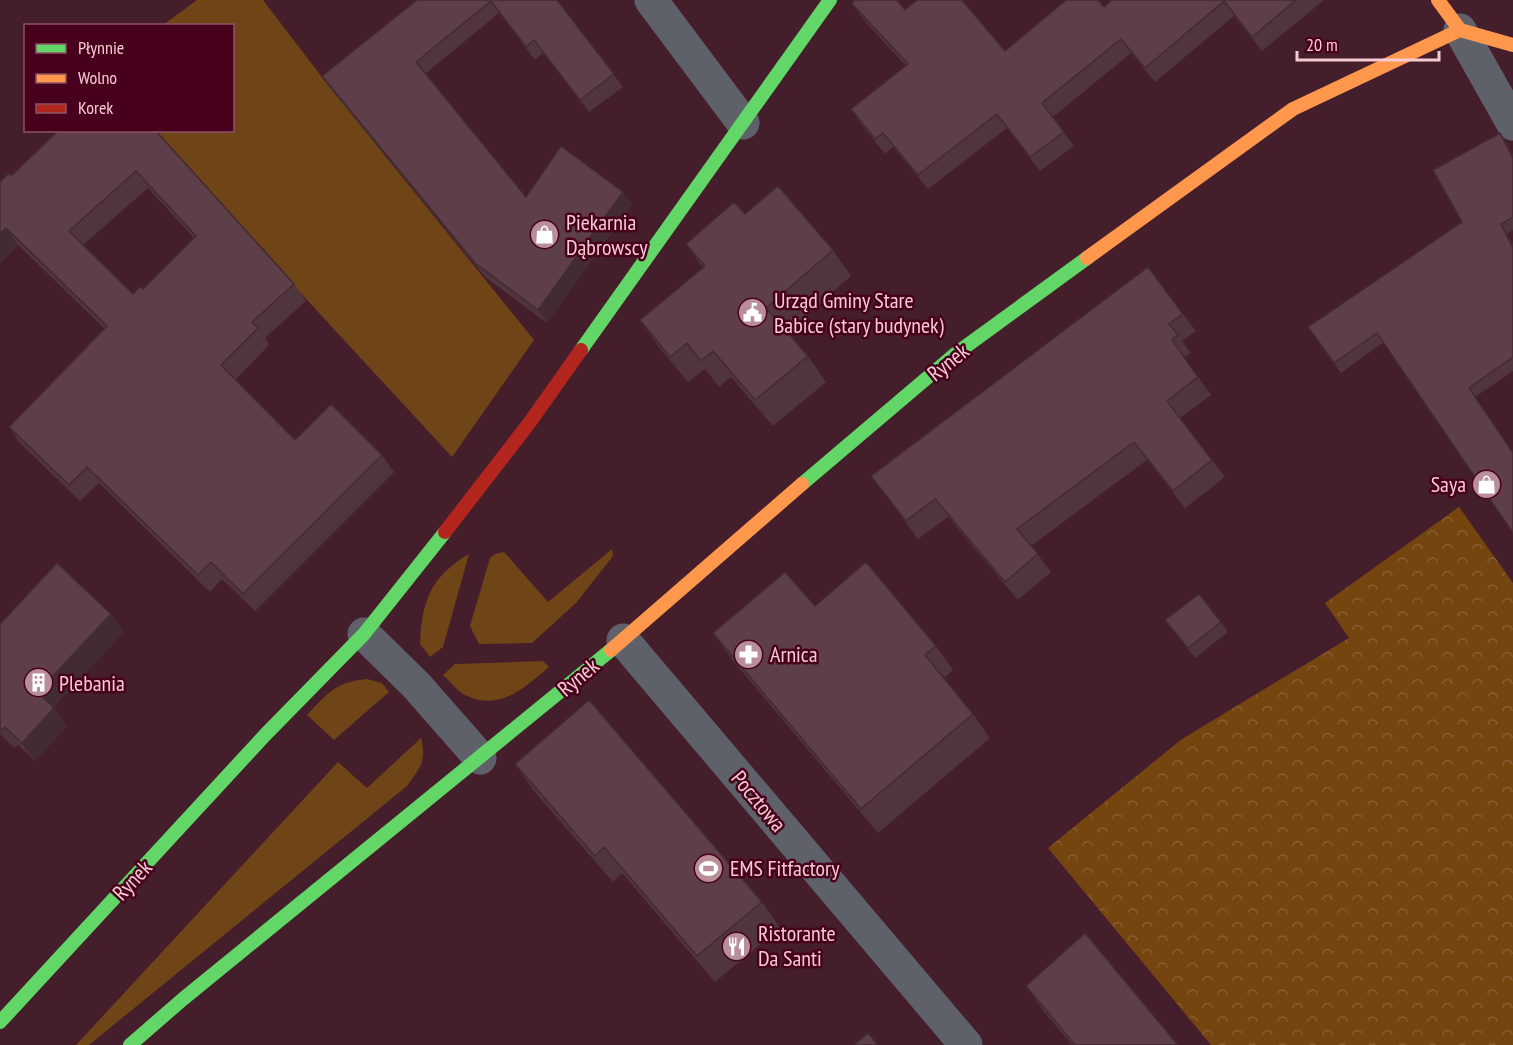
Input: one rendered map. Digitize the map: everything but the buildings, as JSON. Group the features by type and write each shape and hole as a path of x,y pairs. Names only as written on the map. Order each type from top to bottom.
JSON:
{"street":[{"path":"651,0 743,123"},
{"name":"Rynek","path":"0,1022 265,735 364,634 530,422 830,0"},
{"path":"1438,0 1460,30 1513,124"},
{"path":"1460,30 1513,45"},
{"name":"Rynek","path":"130,1045 183,999 623,640 756,522 954,356 1237,148 1293,110 1460,30"},
{"path":"364,634 416,685 480,758"},
{"name":"Pocztowa","path":"623,640 966,1045"}],"shaded area":[{"path":"197,0 263,0 331,89 534,340 452,457 152,132 234,132 234,24 164,24"},
{"path":"612,549 613,556 576,603 532,643 479,644 470,626 490,558 495,554 504,552 548,602"},
{"path":"469,554 443,647 430,657 420,644 426,603 437,581"},
{"path":"543,661 549,667 521,690 489,701 465,695 443,675 455,664"},
{"path":"367,679 382,683 389,692 334,740 307,715 339,686"},
{"path":"421,738 423,759 407,786 89,1045 76,1045 338,762 367,788"}],"green space":[{"path":"1459,507 1513,583 1513,1045 1211,1045 1048,848 1182,739 1349,638 1325,603"}],"traffic: fast":[{"path":"581,350 830,0"},
{"path":"802,484 954,355 1087,258"},
{"path":"0,1022 265,735 364,634 445,532"},
{"path":"130,1045 183,999 611,650"}],"traffic: slow":[{"path":"1438,0 1460,30 1513,45"},
{"path":"1087,258 1293,109 1460,30"},
{"path":"611,650 802,484"}],"traffic: jam":[{"path":"445,532 530,422 581,350"}],"place":[{"name":"Piekarnia Dąbrowscy","path":"545,235"},
{"name":"Urząd Gminy Stare Babice (stary budynek)","path":"753,313"},
{"name":"Saya","path":"1487,484"},
{"name":"Arnica","path":"749,654"},
{"name":"Plebania","path":"38,683"},
{"name":"EMS Fitfactory","path":"709,868"},
{"name":"Ristorante Da Santi","path":"737,946"}]}
